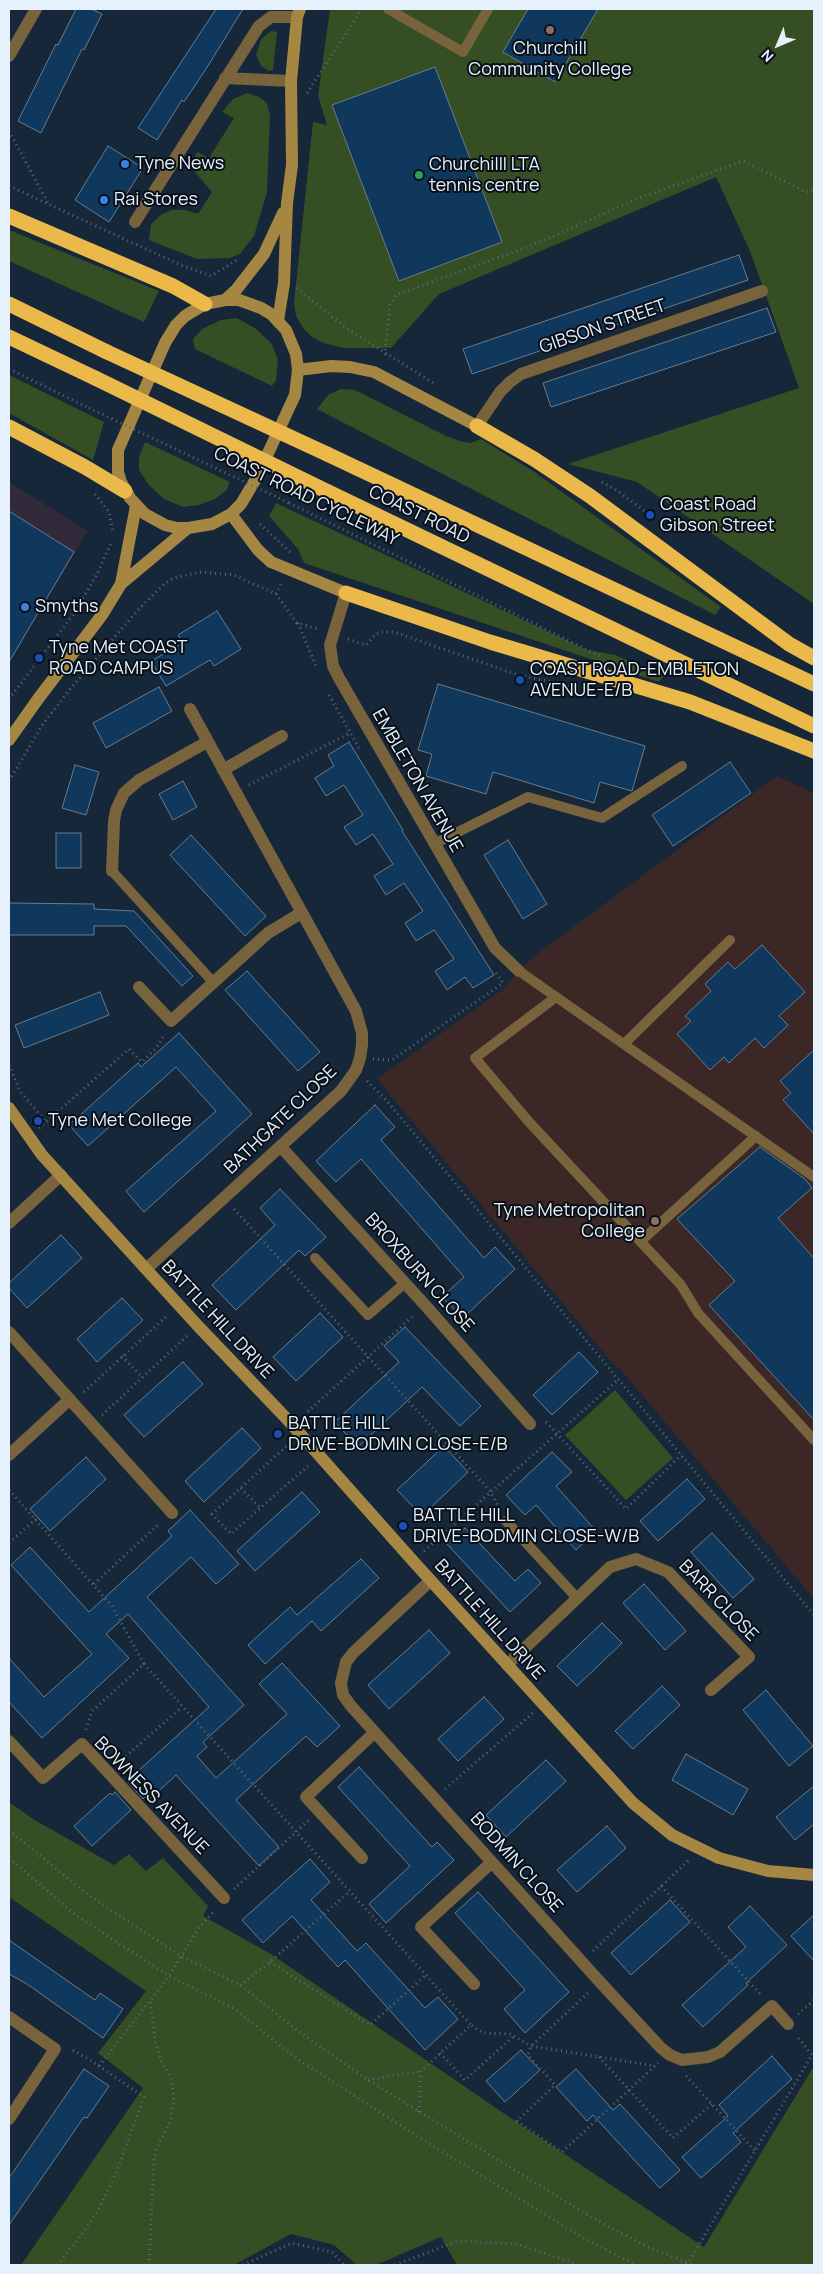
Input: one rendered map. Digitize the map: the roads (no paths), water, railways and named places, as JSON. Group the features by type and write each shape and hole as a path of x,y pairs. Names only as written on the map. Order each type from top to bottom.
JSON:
{"highway":[{"path":"9,216 174,286 205,304"},
{"name":"COAST ROAD","path":"9,304 107,352 814,684"},
{"name":"COAST ROAD","path":"9,337 814,726"},
{"path":"477,426 534,459 590,496 789,644 814,658"},
{"path":"9,428 85,467 125,491"},
{"path":"346,593 490,642 690,702 814,751"}],"street":[{"path":"9,56 36,9"},
{"path":"135,222 259,26 271,17 298,13 292,81 292,166 287,203 284,283 278,320"},
{"path":"225,78 292,81"},
{"path":"225,300 236,290 264,254 287,203"},
{"name":"GIBSON STREET","path":"477,426 500,392 521,374 762,291"},
{"path":"225,300 250,303 278,320 292,341 298,370 295,395 247,495 231,514 212,524 177,528 160,522 136,506 121,482 117,462 121,441 169,335 185,316 205,304 225,300"},
{"path":"298,370 331,366 350,367 374,372 477,426"},
{"path":"122,584 136,506"},
{"path":"231,514 258,550 271,562 346,593"},
{"path":"9,740 53,678 102,615 122,584 188,528"},
{"name":"EMBLETON AVENUE","path":"346,593 333,633 330,655 339,678 496,948 519,971"},
{"name":"BATHGATE CLOSE","path":"146,1269 341,1091 358,1064 362,1033 356,1011 190,709"},
{"path":"223,770 282,736"},
{"path":"112,871 114,821 116,810 124,793 139,780 207,742"},
{"path":"139,987 171,1021 268,933 302,913"},
{"name":"BATTLE HILL DRIVE","path":"9,1108 28,1138 61,1175 198,1326 320,1456 430,1581 633,1803 672,1835 699,1850 745,1866 776,1872 814,1875"},
{"name":"BROXBURN CLOSE","path":"281,1147 530,1424"},
{"path":"9,1223 61,1175"},
{"path":"9,1332 75,1397 172,1512"},
{"path":"9,1455 75,1397"},
{"name":"BARR CLOSE","path":"507,1665 610,1567 621,1562 636,1559 668,1572 749,1657 711,1690"},
{"name":"BODMIN CLOSE","path":"430,1581 352,1653 342,1673 343,1695 374,1733 491,1863 668,2054 682,2060 708,2058 720,2052 772,2006 788,2024"},
{"path":"362,1858 306,1797 374,1733"},
{"name":"BOWNESS AVENUE","path":"9,1741 43,1778 82,1744 224,1898"},
{"path":"474,1984 421,1927 491,1863"},
{"path":"9,2017 55,2049 9,2119"}],"lane":[{"path":"388,9 463,52 488,9"},
{"path":"434,844 528,797 602,818 682,766"},
{"path":"112,871 214,982"},
{"path":"624,1044 730,940"},
{"path":"519,971 814,1176"},
{"path":"556,997 474,1058 529,1122 681,1284 698,1313 814,1440"},
{"path":"641,1241 756,1136"},
{"path":"315,1258 368,1315 405,1283"},
{"path":"506,1521 577,1598"}],"place":[{"name":"Churchill Community College","path":"550,30"},
{"name":"Tyne News","path":"125,164"},
{"name":"Churchilll LTA tennis centre","path":"419,175"},
{"name":"Rai Stores","path":"104,200"},
{"name":"Coast Road Gibson Street","path":"650,515"},
{"name":"Smyths","path":"25,607"},
{"name":"Tyne Met COAST ROAD CAMPUS","path":"39,658"},
{"name":"COAST ROAD-EMBLETON AVENUE-E/B","path":"520,680"},
{"name":"Tyne Met College","path":"38,1121"},
{"name":"Tyne Metropolitan College","path":"655,1221"},
{"name":"BATTLE HILL DRIVE-BODMIN CLOSE-E/B","path":"278,1434"},
{"name":"BATTLE HILL DRIVE-BODMIN CLOSE-W/B","path":"403,1526"}]}
